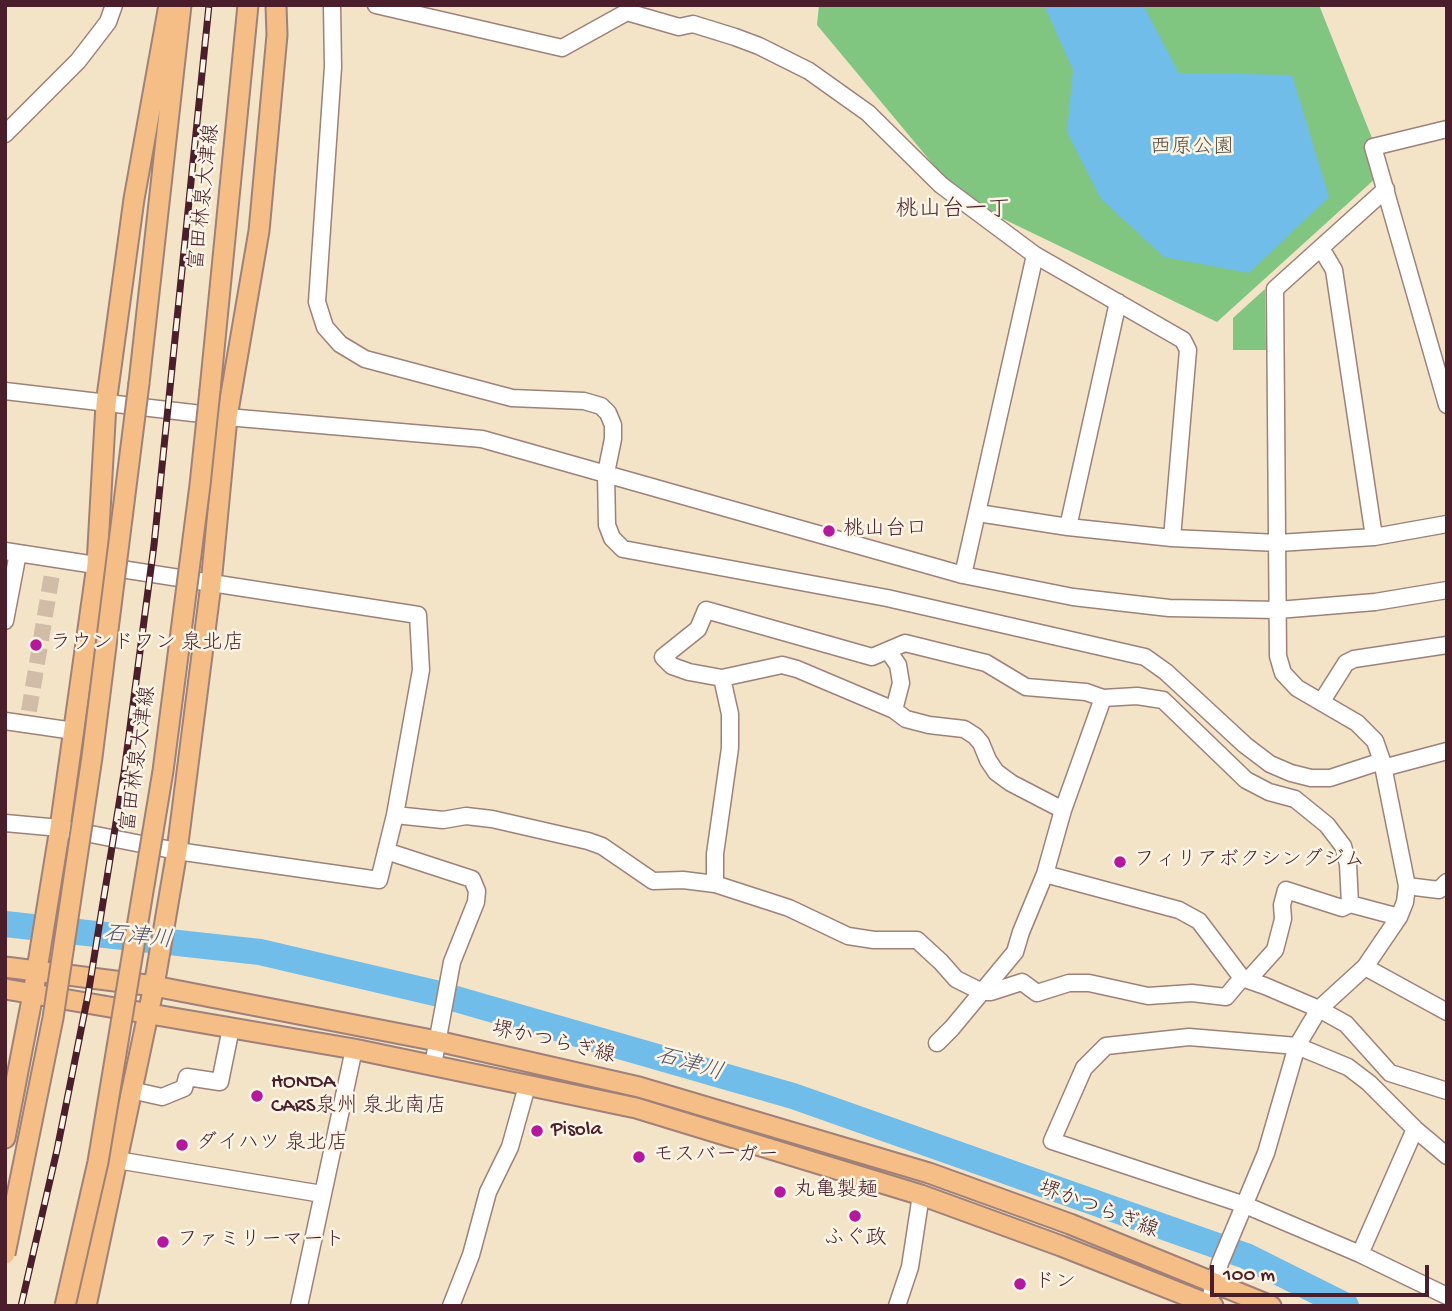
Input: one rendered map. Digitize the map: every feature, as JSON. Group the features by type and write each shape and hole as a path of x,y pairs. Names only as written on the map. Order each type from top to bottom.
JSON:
{"main road":[{"path":"5,1138 33,993 60,828 97,565 106,404 134,199 169,5"},
{"path":"5,1254 53,1018 92,757 139,383 181,5"},
{"name":"富田林泉大津線","path":"65,1306 98,1162 163,771 200,485 248,5"},
{"path":"86,1306 155,980 177,851 211,584 227,418 259,232 277,34 276,5"},
{"name":"堺かつらぎ線","path":"5,967 37,965 155,980 439,1032 639,1087 929,1173 1070,1224 1218,1272 1271,1306"},
{"path":"5,989 354,1049 636,1108 921,1195 1061,1246 1209,1305"}],"street":[{"path":"5,134 78,61 108,22 114,5"},
{"path":"332,5 333,67 317,302 325,327 340,344 365,359 512,398 584,401 601,405 613,425 606,474 607,525 612,538 623,549 887,598 1145,657 1166,672 1245,745 1270,764 1311,778 1331,778 1447,751"},
{"path":"376,5 562,48 627,12 679,27 693,24 735,37 809,71 868,113 941,185 1035,255 1183,341 1188,350 1172,538"},
{"path":"1447,129 1373,147 1447,405"},
{"path":"1209,1305 1218,1272 1266,1153 1297,1046 1320,1010 1365,967 1399,917 1405,902 1407,886 1375,741 1368,733 1322,701 1297,688 1283,673 1278,656 1275,289 1386,189"},
{"path":"1321,248 1334,270 1374,537"},
{"path":"963,575 1035,255"},
{"path":"1068,527 1118,302"},
{"path":"5,391 227,418 482,439 963,575 1073,597 1168,608 1278,610 1375,602 1447,590"},
{"path":"978,513 1068,527 1172,538 1278,543 1374,537 1447,524"},
{"path":"5,621 12,552 54,566 97,565 418,615 421,670 395,815 379,880 177,851 60,828 5,823"},
{"path":"1063,810 996,772 975,736 964,729 906,719 894,710 782,665 722,678 689,673 672,666 663,657 698,629 706,610 872,657 905,643 986,663 1027,687 1086,692 1103,698 1137,696 1163,700 1246,780 1269,792 1295,799 1307,806 1327,825 1343,846 1348,863 1350,904"},
{"path":"1322,701 1346,663 1354,659 1447,645"},
{"path":"889,652 898,665 901,684 894,710"},
{"path":"715,884 715,854 730,748 730,714 722,678"},
{"path":"936,1043 952,1028 1015,952 1045,874 1063,810 1103,698"},
{"path":"5,721 28,718 74,731"},
{"path":"395,815 443,820 466,816 492,819 602,846 653,881 683,880 715,884 789,908 848,936 874,940 918,940 956,979 982,992 1023,982 1037,993 1069,983 1089,983 1148,996 1192,993 1226,997 1275,950 1283,919 1282,905 1286,890 1342,908 1350,904 1399,917"},
{"path":"386,851 472,879 477,891 476,902 452,962 433,1065"},
{"path":"1045,874 1179,910 1199,921 1245,979 1320,1010 1346,1024 1390,1073 1447,1091"},
{"path":"1407,886 1439,890 1447,882"},
{"path":"1365,967 1447,1012"},
{"path":"131,1090 162,1097 184,1088 187,1077 220,1082 231,1028"},
{"path":"1447,1156 1415,1129 1369,1083 1348,1067 1297,1046 1189,1037 1105,1046 1084,1068 1052,1141 1244,1205 1360,1254 1447,1296"},
{"path":"299,1306 354,1049"},
{"path":"451,1306 471,1255 488,1192 510,1147 527,1086"},
{"path":"1360,1254 1415,1129"},
{"path":"117,1160 322,1194"},
{"path":"897,1306 910,1267 921,1195"}],"green space":[{"name":"西原公園","path":"819,5 1319,5 1372,138 1365,142 1377,177 1217,322 962,199 817,25"},
{"path":"1265,289 1266,350 1233,350 1233,318"}],"water":[{"path":"1044,5 1143,5 1179,73 1292,75 1329,197 1249,273 1164,257 1101,199 1067,132 1073,70"}],"waterway":[{"name":"石津川","path":"5,924 260,952 435,993 793,1096 1246,1256 1346,1306"}],"tunnel":[{"path":"29,711 52,574"}],"railway":[{"path":"21,1306 57,1150 88,995 124,773 154,545 209,5"}],"place":[{"name":"桃山台口","path":"829,531"},
{"name":"ラウンドワン 泉北店","path":"36,645"},
{"name":"フィリアボクシングジム","path":"1120,862"},
{"name":"HONDA CARS泉州 泉北南店","path":"257,1096"},
{"name":"Pisola","path":"537,1131"},
{"name":"ダイハツ 泉北店","path":"182,1145"},
{"name":"モスバーガー","path":"639,1157"},
{"name":"丸亀製麺","path":"780,1192"},
{"name":"ふぐ政","path":"855,1216"},
{"name":"ファミリーマート","path":"163,1242"},
{"name":"ドン","path":"1020,1284"}],"district":[{"name":"桃山台一丁","path":"953,211"}]}
